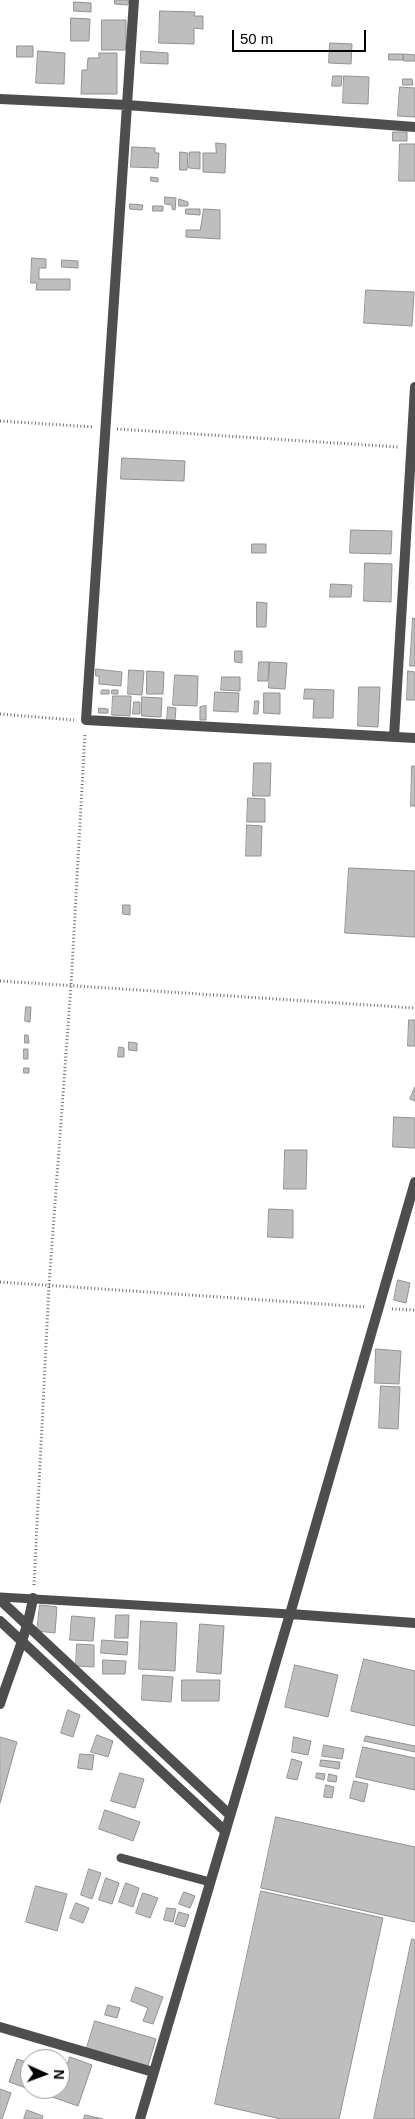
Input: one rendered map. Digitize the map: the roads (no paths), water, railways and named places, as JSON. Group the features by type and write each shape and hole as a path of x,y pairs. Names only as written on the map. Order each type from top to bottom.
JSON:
{"street":[{"path":"134,0 86,720 415,738"},
{"path":"0,99 127,106 415,127"},
{"path":"394,737 415,388"},
{"path":"140,2119 290,1614 415,1182"},
{"path":"0,1598 230,1815"},
{"path":"0,1704 21,1642 29,1625 33,1598"},
{"path":"290,1614 415,1623"},
{"path":"0,1621 225,1831"},
{"path":"0,2027 153,2072"}],"lane":[{"path":"0,1598 33,1598 290,1614"},
{"path":"122,1858 210,1882"}]}
